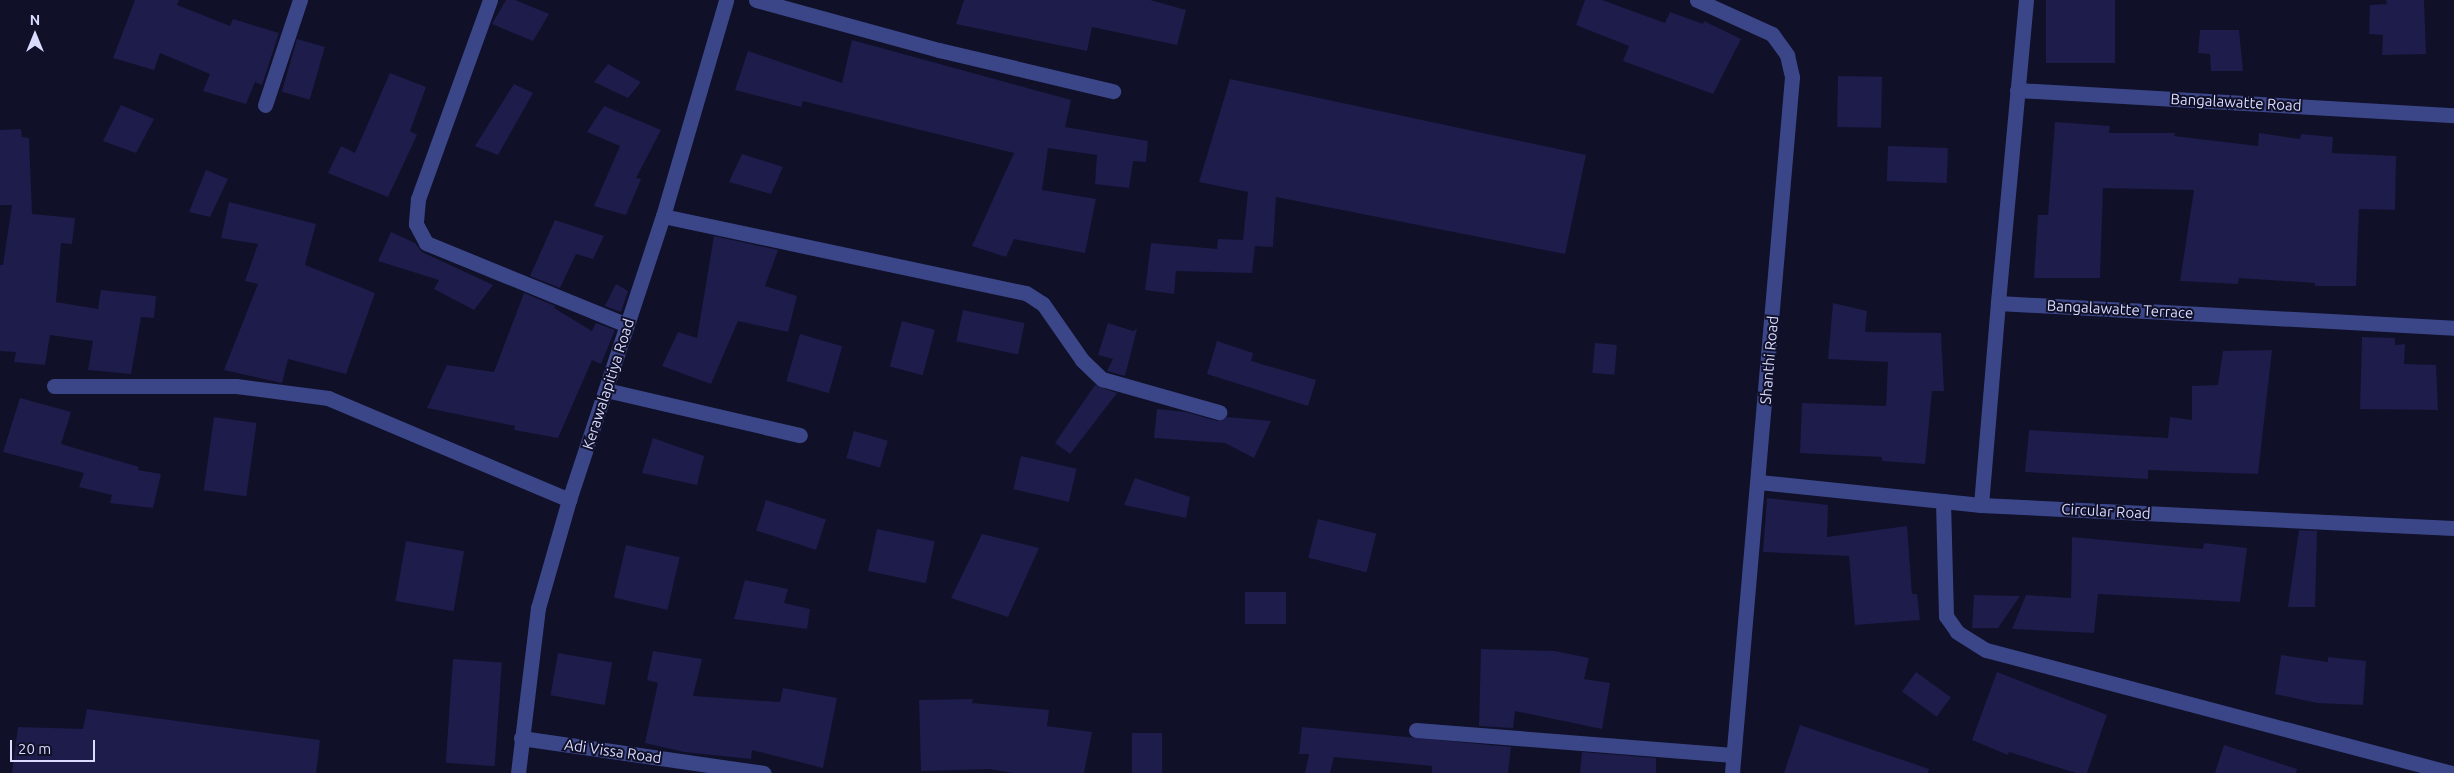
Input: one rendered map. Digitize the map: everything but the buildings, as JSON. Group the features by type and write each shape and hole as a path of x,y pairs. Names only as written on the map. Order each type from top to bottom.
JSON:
{"street":[{"path":"265,105 300,0"},
{"path":"490,0 418,200 416,224 426,243 627,325"},
{"name":"Kerawalapitiya Road","path":"518,773 538,608 569,500 663,216 726,0"},
{"path":"756,0 939,50 1113,92"},
{"name":"Shanthi Road","path":"1697,0 1772,34 1787,55 1792,77 1759,482 1732,773"},
{"path":"1981,505 2026,0"},
{"name":"Bangalawatte Road","path":"2017,90 2454,115"},
{"path":"663,216 1026,293 1043,304 1082,360 1102,379 1220,412"},
{"name":"Bangalawatte Terrace","path":"1998,303 2454,328"},
{"path":"54,386 236,386 328,398 569,500"},
{"path":"606,390 800,435"},
{"name":"Circular Road","path":"1759,482 1981,505 2454,528"},
{"path":"1943,501 1946,616 1957,632 1986,650 2453,773"},
{"path":"1416,730 1733,756"},
{"name":"Adi Vissa Road","path":"521,738 764,773"}]}
